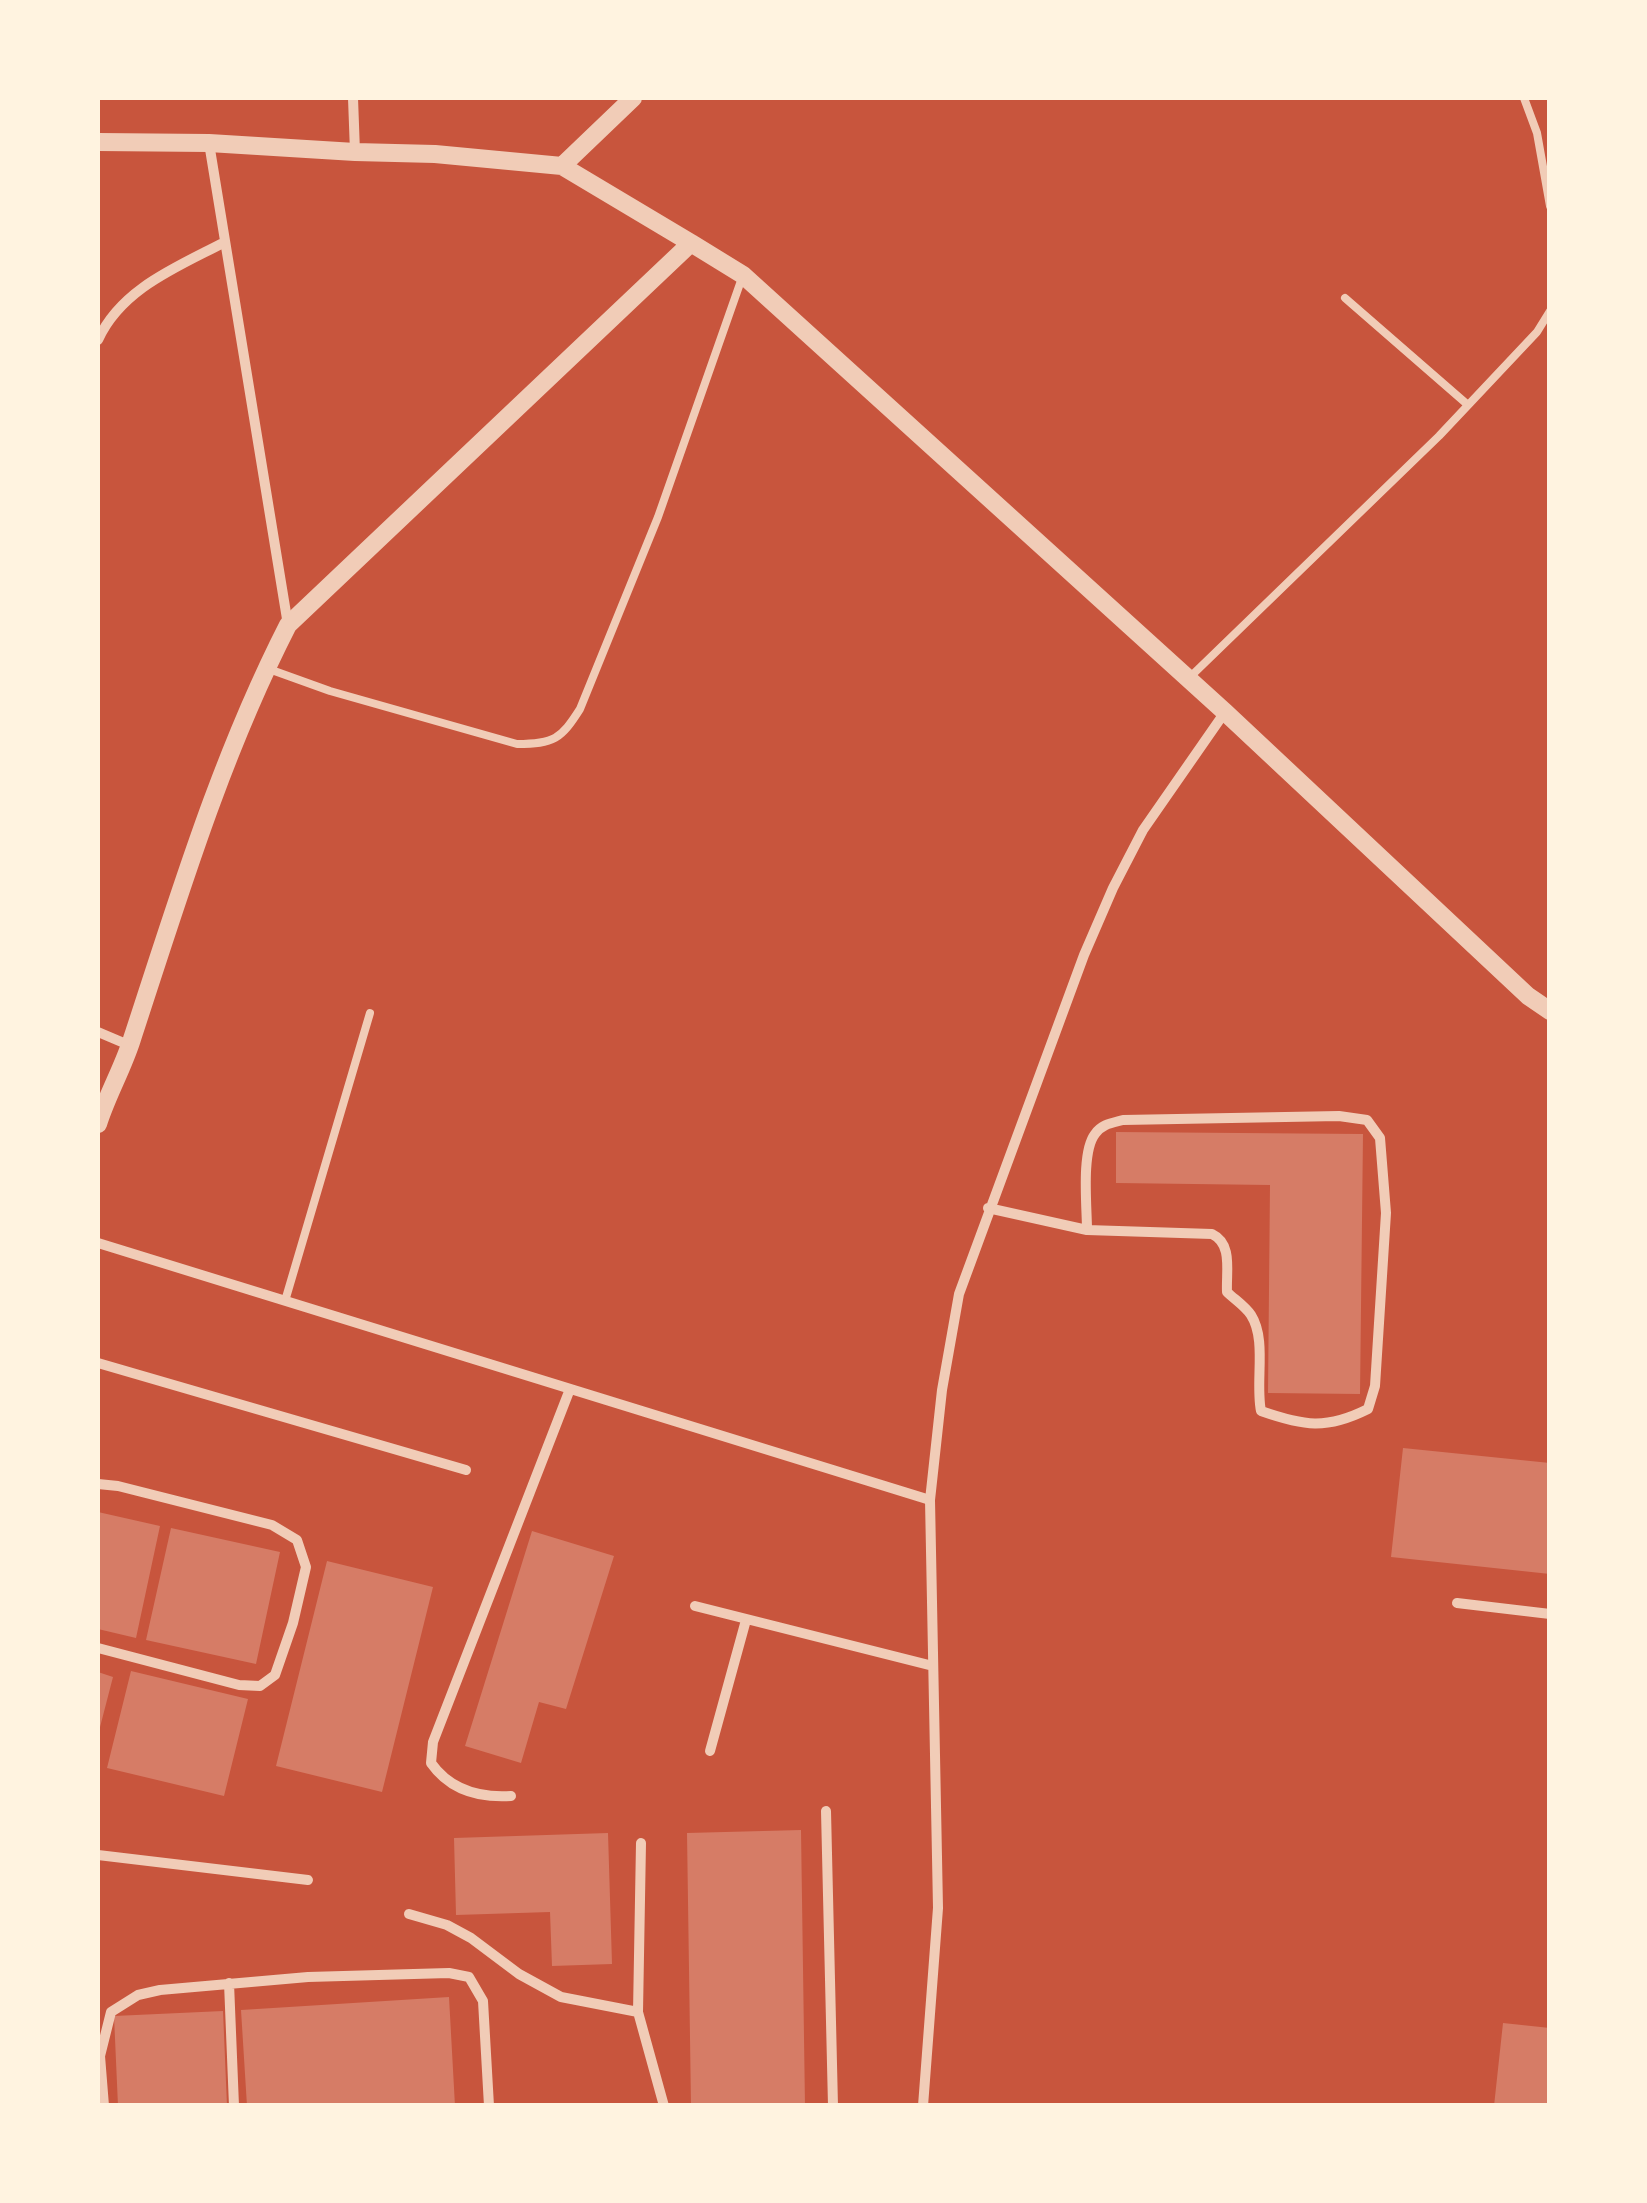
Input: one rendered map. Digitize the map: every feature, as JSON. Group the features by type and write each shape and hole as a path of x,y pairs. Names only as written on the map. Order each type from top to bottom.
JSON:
{"street":[{"path":"352,98 355,152"},
{"path":"562,166 633,98"},
{"path":"98,142 435,154 562,166 691,243 742,275 1225,712 1528,996 1550,1011"},
{"path":"209,143 288,626"},
{"path":"98,340 105,325 144,284 224,243"},
{"path":"98,1124 102,1093 130,1046 183,876 266,668 288,626 691,243"},
{"path":"923,2106 938,1908 930,1500 942,1390 959,1294 988,1208 1113,888 1144,830 1225,712"},
{"path":"98,1032 130,1046"},
{"path":"988,1208 1087,1230 1212,1234 1220,1238 1226,1247 1228,1292 1251,1315 1257,1336 1261,1411 1320,1424 1341,1423 1368,1410 1375,1386 1386,1212 1380,1138 1367,1120 1339,1116 1123,1120 1107,1124 1095,1133 1088,1150 1087,1230"},
{"path":"98,1243 930,1500"},
{"path":"98,1363 466,1470"},
{"path":"510,1796 486,1798 442,1779 431,1764 434,1742 570,1389"},
{"path":"98,1484 272,1525 298,1540 306,1567 275,1675 260,1686 239,1685 98,1648"},
{"path":"1457,1603 1550,1614"},
{"path":"694,1606 934,1666"},
{"path":"710,1750 746,1620"},
{"path":"826,1811 833,2106"},
{"path":"642,1844 638,2012 664,2106"},
{"path":"98,1855 308,1880"},
{"path":"409,1914 447,1925 471,1938 520,1974 561,1997 638,2012"},
{"path":"104,2106 100,2056 111,2012 138,1995 308,1977 448,1973 469,1978 483,2001 489,2106"},
{"path":"229,1983 234,2106"}],"lane":[{"path":"1524,98 1537,133 1550,206"},
{"path":"266,668 330,691 518,744 544,744 564,734 580,709 658,517 742,275"},
{"path":"1345,298 1468,405"},
{"path":"1188,679 1468,405 1537,332 1550,311"},
{"path":"286,1302 370,1013"}],"building":[{"path":"1116,1132 1363,1134 1360,1394 1268,1393 1270,1185 1116,1183"},
{"path":"1403,1448 1550,1463 1550,1574 1391,1557"},
{"path":"98,1512 160,1526 136,1638 98,1629"},
{"path":"171,1528 280,1552 256,1664 146,1640"},
{"path":"532,1531 614,1556 566,1709 539,1702 521,1763 465,1746"},
{"path":"327,1561 433,1587 382,1792 276,1766"},
{"path":"131,1671 248,1699 224,1796 107,1768"},
{"path":"98,1672 113,1677 99,1731 98,1731"},
{"path":"801,1830 805,2106 691,2106 687,1833"},
{"path":"608,1833 612,1964 552,1966 550,1912 456,1915 454,1838"},
{"path":"449,1997 455,2106 247,2106 241,2010"},
{"path":"223,2011 227,2106 118,2106 114,2016"},
{"path":"1503,2023 1550,2028 1550,2106 1494,2106"}]}
